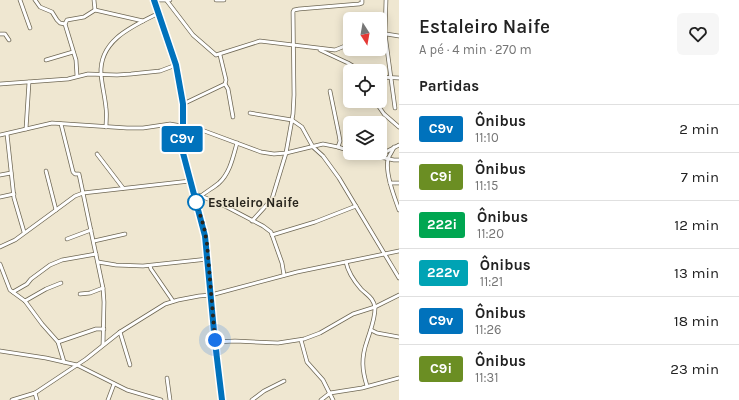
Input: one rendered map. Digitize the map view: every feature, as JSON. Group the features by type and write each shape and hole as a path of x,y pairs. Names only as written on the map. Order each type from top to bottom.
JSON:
{"street":[{"path":"20,0 30,28"},
{"path":"35,0 40,7 52,12 57,20 65,24"},
{"path":"94,0 95,10"},
{"path":"222,400 204,227 193,193 183,153 183,104 176,65 155,0 169,0 193,35 216,56 244,45 260,41 317,49 335,50 343,47"},
{"path":"216,0 224,0"},
{"path":"252,221 272,199 286,154 292,120 294,95 294,10 359,4 362,3 362,0"},
{"path":"386,0 386,12"},
{"path":"65,24 67,20 84,17 95,10 143,22"},
{"path":"106,127 106,111 101,74 101,62 104,54 114,39 159,13"},
{"path":"65,24 76,60 77,76"},
{"path":"0,34 5,34 9,40"},
{"path":"387,34 399,36"},
{"path":"317,49 351,64"},
{"path":"46,60 73,52"},
{"path":"387,52 395,108"},
{"path":"220,55 233,117"},
{"path":"0,84 68,79 88,74 117,75 160,71 176,65"},
{"path":"387,78 399,78"},
{"path":"26,129 29,82"},
{"path":"183,104 225,84"},
{"path":"330,91 339,135 338,147"},
{"path":"380,108 384,114 399,127"},
{"path":"250,113 292,120 302,127 313,147 323,156 339,178 399,278"},
{"path":"0,135 52,123 143,128 170,124 199,129 261,152 274,154 286,154 323,144 343,149"},
{"path":"61,124 73,172 79,174 103,288 103,345"},
{"path":"7,134 14,194 24,232"},
{"path":"201,196 219,183 224,176 230,166 237,143"},
{"path":"387,151 399,145"},
{"path":"394,147 388,158 390,183 399,210"},
{"path":"97,154 123,188"},
{"path":"388,158 399,160"},
{"path":"46,171 56,210"},
{"path":"0,175 11,173"},
{"path":"0,247 15,240 75,196 83,193 190,181"},
{"path":"390,183 399,183"},
{"path":"193,193 223,205 263,226 271,232 282,264 284,275"},
{"path":"0,197 14,194"},
{"path":"272,235 315,222 356,206"},
{"path":"67,239 91,230"},
{"path":"94,241 125,234"},
{"path":"12,400 35,397 120,332 165,304 173,301 211,295 284,275 399,252"},
{"path":"14,292 27,284 31,279 50,265 62,260 96,254"},
{"path":"98,262 126,266 150,266 208,259"},
{"path":"346,262 348,270 362,290 371,298 375,306 371,330 362,357 362,367 367,386"},
{"path":"0,264 10,290 25,301 58,342 64,362"},
{"path":"150,266 173,301"},
{"path":"25,301 60,283"},
{"path":"80,294 103,288"},
{"path":"215,342 235,341 278,343 301,340 320,333 353,314 399,295"},
{"path":"58,342 96,329 104,328"},
{"path":"371,330 377,333 399,337"},
{"path":"120,332 130,365"},
{"path":"301,340 307,362 323,380 333,400"},
{"path":"0,351 77,365 127,390 161,400"},
{"path":"167,378 170,400"},
{"path":"321,400 330,393 399,378"},
{"path":"252,400 284,381"},
{"path":"108,400 114,384"},
{"path":"142,394 142,399"}],"bus line":[{"name":"C9v","path":"154,0 176,65 183,104 183,153 193,193 204,227 222,400"}],"place":[{"name":"Estaleiro Naife","path":"196,202"}],"route":[{"path":"196,202 204,227 207,244 215,340"}]}
